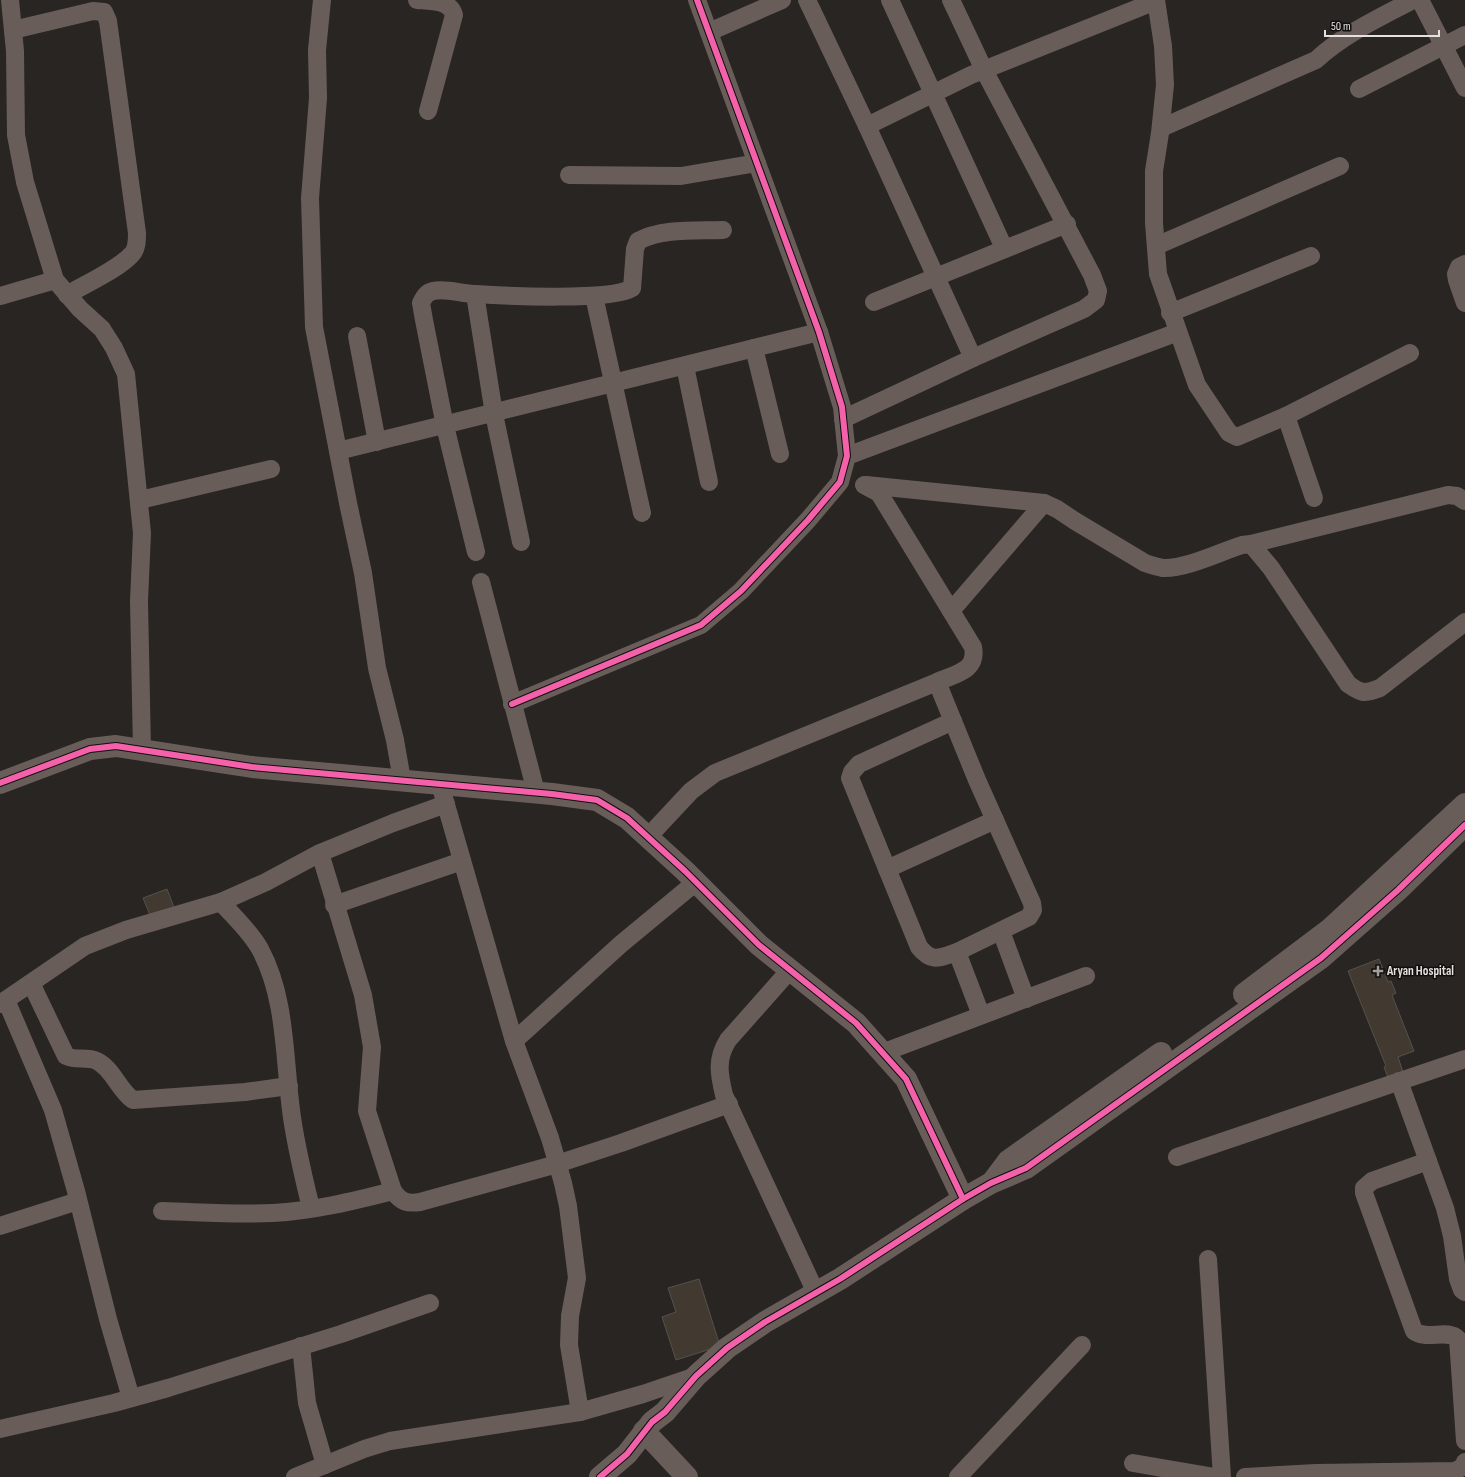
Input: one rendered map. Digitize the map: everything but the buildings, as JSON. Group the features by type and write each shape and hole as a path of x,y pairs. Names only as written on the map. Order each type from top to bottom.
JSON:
{"street":[{"path":"10,0 13,30 8,55 16,135 25,182 55,280 80,310 102,329 126,374 140,500 142,551 138,601 142,750"},
{"path":"322,0 317,50 318,98 310,198 314,327 363,573 377,668 395,740 402,780"},
{"path":"417,0 446,4 452,8 454,15 428,112"},
{"path":"512,704 701,625 741,591 808,520 840,482 847,456 842,407 819,332 697,0"},
{"path":"709,32 782,0"},
{"path":"807,0 867,126 973,358"},
{"path":"890,0 1004,248"},
{"path":"867,126 984,70 1156,0 1163,46 1165,85 1161,128 1154,171 1154,223 1158,274 1170,313 1197,385 1232,436 1237,437 1286,416 1410,353"},
{"path":"1161,128 1316,60 1331,46 1353,32 1413,0"},
{"path":"1420,0 1465,88"},
{"path":"844,419 973,358 1084,309 1096,300 1098,291 1094,280 1067,224 984,70 953,1"},
{"path":"13,30 93,11 104,12 108,21 137,233 136,246 133,254 118,265 67,295"},
{"path":"1359,89 1465,35"},
{"path":"570,175 681,176 757,163"},
{"path":"1156,246 1340,166"},
{"path":"874,302 937,279 1004,248 1067,224"},
{"path":"476,552 445,426 421,303 426,294 434,291 475,294 594,296 626,292 632,288 635,249 638,241 647,236 665,233 723,230"},
{"path":"1170,313 1311,256"},
{"path":"1465,264 1459,267 1456,274 1465,302"},
{"path":"0,296 55,280"},
{"path":"475,294 494,414 521,542"},
{"path":"594,296 612,384 642,513"},
{"path":"338,451 494,414 819,332"},
{"path":"847,456 1178,332"},
{"path":"357,336 377,442"},
{"path":"754,348 780,454"},
{"path":"685,366 709,482"},
{"path":"1286,416 1314,498"},
{"path":"140,500 271,469"},
{"path":"840,482 1044,503 1057,508 1075,522 1145,563 1165,568 1182,565 1242,544 1251,544 1448,495 1457,496 1465,501"},
{"path":"648,837 690,791 715,773 967,669 974,659 973,647 879,494 866,485"},
{"path":"951,611 1044,503"},
{"path":"1251,544 1271,568 1348,684 1359,692 1366,693 1380,688 1465,622"},
{"path":"481,582 536,792"},
{"path":"937,682 995,820 1032,903 1033,910 1029,917 957,952 936,959 924,954 919,947 851,783 852,772 860,764 953,721"},
{"path":"0,782 90,750 116,746 252,767 402,780 443,794 536,792 597,800 627,818 696,882 759,946 856,1023 906,1078 963,1199"},
{"path":"131,1398 106,1312 53,1110 3,1002 85,946 126,930 221,902 266,882 320,853 393,823 443,794"},
{"path":"443,794 514,1041 550,1138 568,1206 577,1278 568,1330 580,1412"},
{"path":"991,1183 1008,1162 1022,1151 1230,1004 1330,929 1465,804"},
{"path":"887,869 995,820"},
{"path":"617,1477 665,1412 696,1376 727,1348 765,1322 816,1293 963,1199 991,1183 1026,1168 1321,958 1398,890 1465,825"},
{"path":"320,853 334,905 363,995 372,1048 367,1110 393,1191 398,1199 410,1204 557,1164 621,1143 728,1104"},
{"path":"334,905 462,862"},
{"path":"514,1041 621,944 696,882"},
{"path":"221,902 249,934 259,948 267,964 278,1001 285,1043 296,1141 311,1208"},
{"path":"1001,931 1026,999"},
{"path":"957,952 981,1015"},
{"path":"790,970 728,1040 722,1050 718,1063 719,1076 728,1104 816,1293"},
{"path":"882,1053 1086,976"},
{"path":"31,983 66,1056 97,1061 112,1074 125,1094 133,1100 244,1092 289,1086"},
{"path":"1177,1157 1465,1059"},
{"path":"1399,1081 1428,1161 1452,1236 1458,1279 1462,1290 1465,1292"},
{"path":"1428,1161 1372,1181 1364,1188 1364,1193 1414,1331 1419,1335 1428,1336 1451,1334 1458,1339 1465,1442"},
{"path":"162,1210 238,1214 274,1213 353,1201 393,1191"},
{"path":"0,1226 78,1201"},
{"path":"1208,1259 1222,1477"},
{"path":"0,1429 131,1398 301,1346 430,1303"},
{"path":"958,1477 1082,1344"},
{"path":"301,1346 307,1403 325,1465"},
{"path":"295,1477 364,1449 390,1441 580,1412 643,1394 696,1376"},
{"path":"600,1477 648,1435"},
{"path":"648,1435 687,1477"},
{"path":"1245,1477 1316,1473 1455,1471 1464,1466 1465,1462"},
{"path":"1132,1463 1215,1477"}],"cycle path":[{"path":"512,704 701,625 741,591 808,520 840,482 847,456 842,407 819,332 697,0"},
{"path":"0,783 90,749 116,746 252,767 552,794 597,800 627,818 685,871 759,945 856,1023 906,1079 963,1199"},
{"path":"600,1477 627,1454 652,1422 665,1412 696,1376 727,1348 765,1322 840,1279 963,1199 991,1183 1026,1168 1321,958 1398,890 1465,825"}],"place":[{"name":"Aryan Hospital","path":"1378,971"}]}
